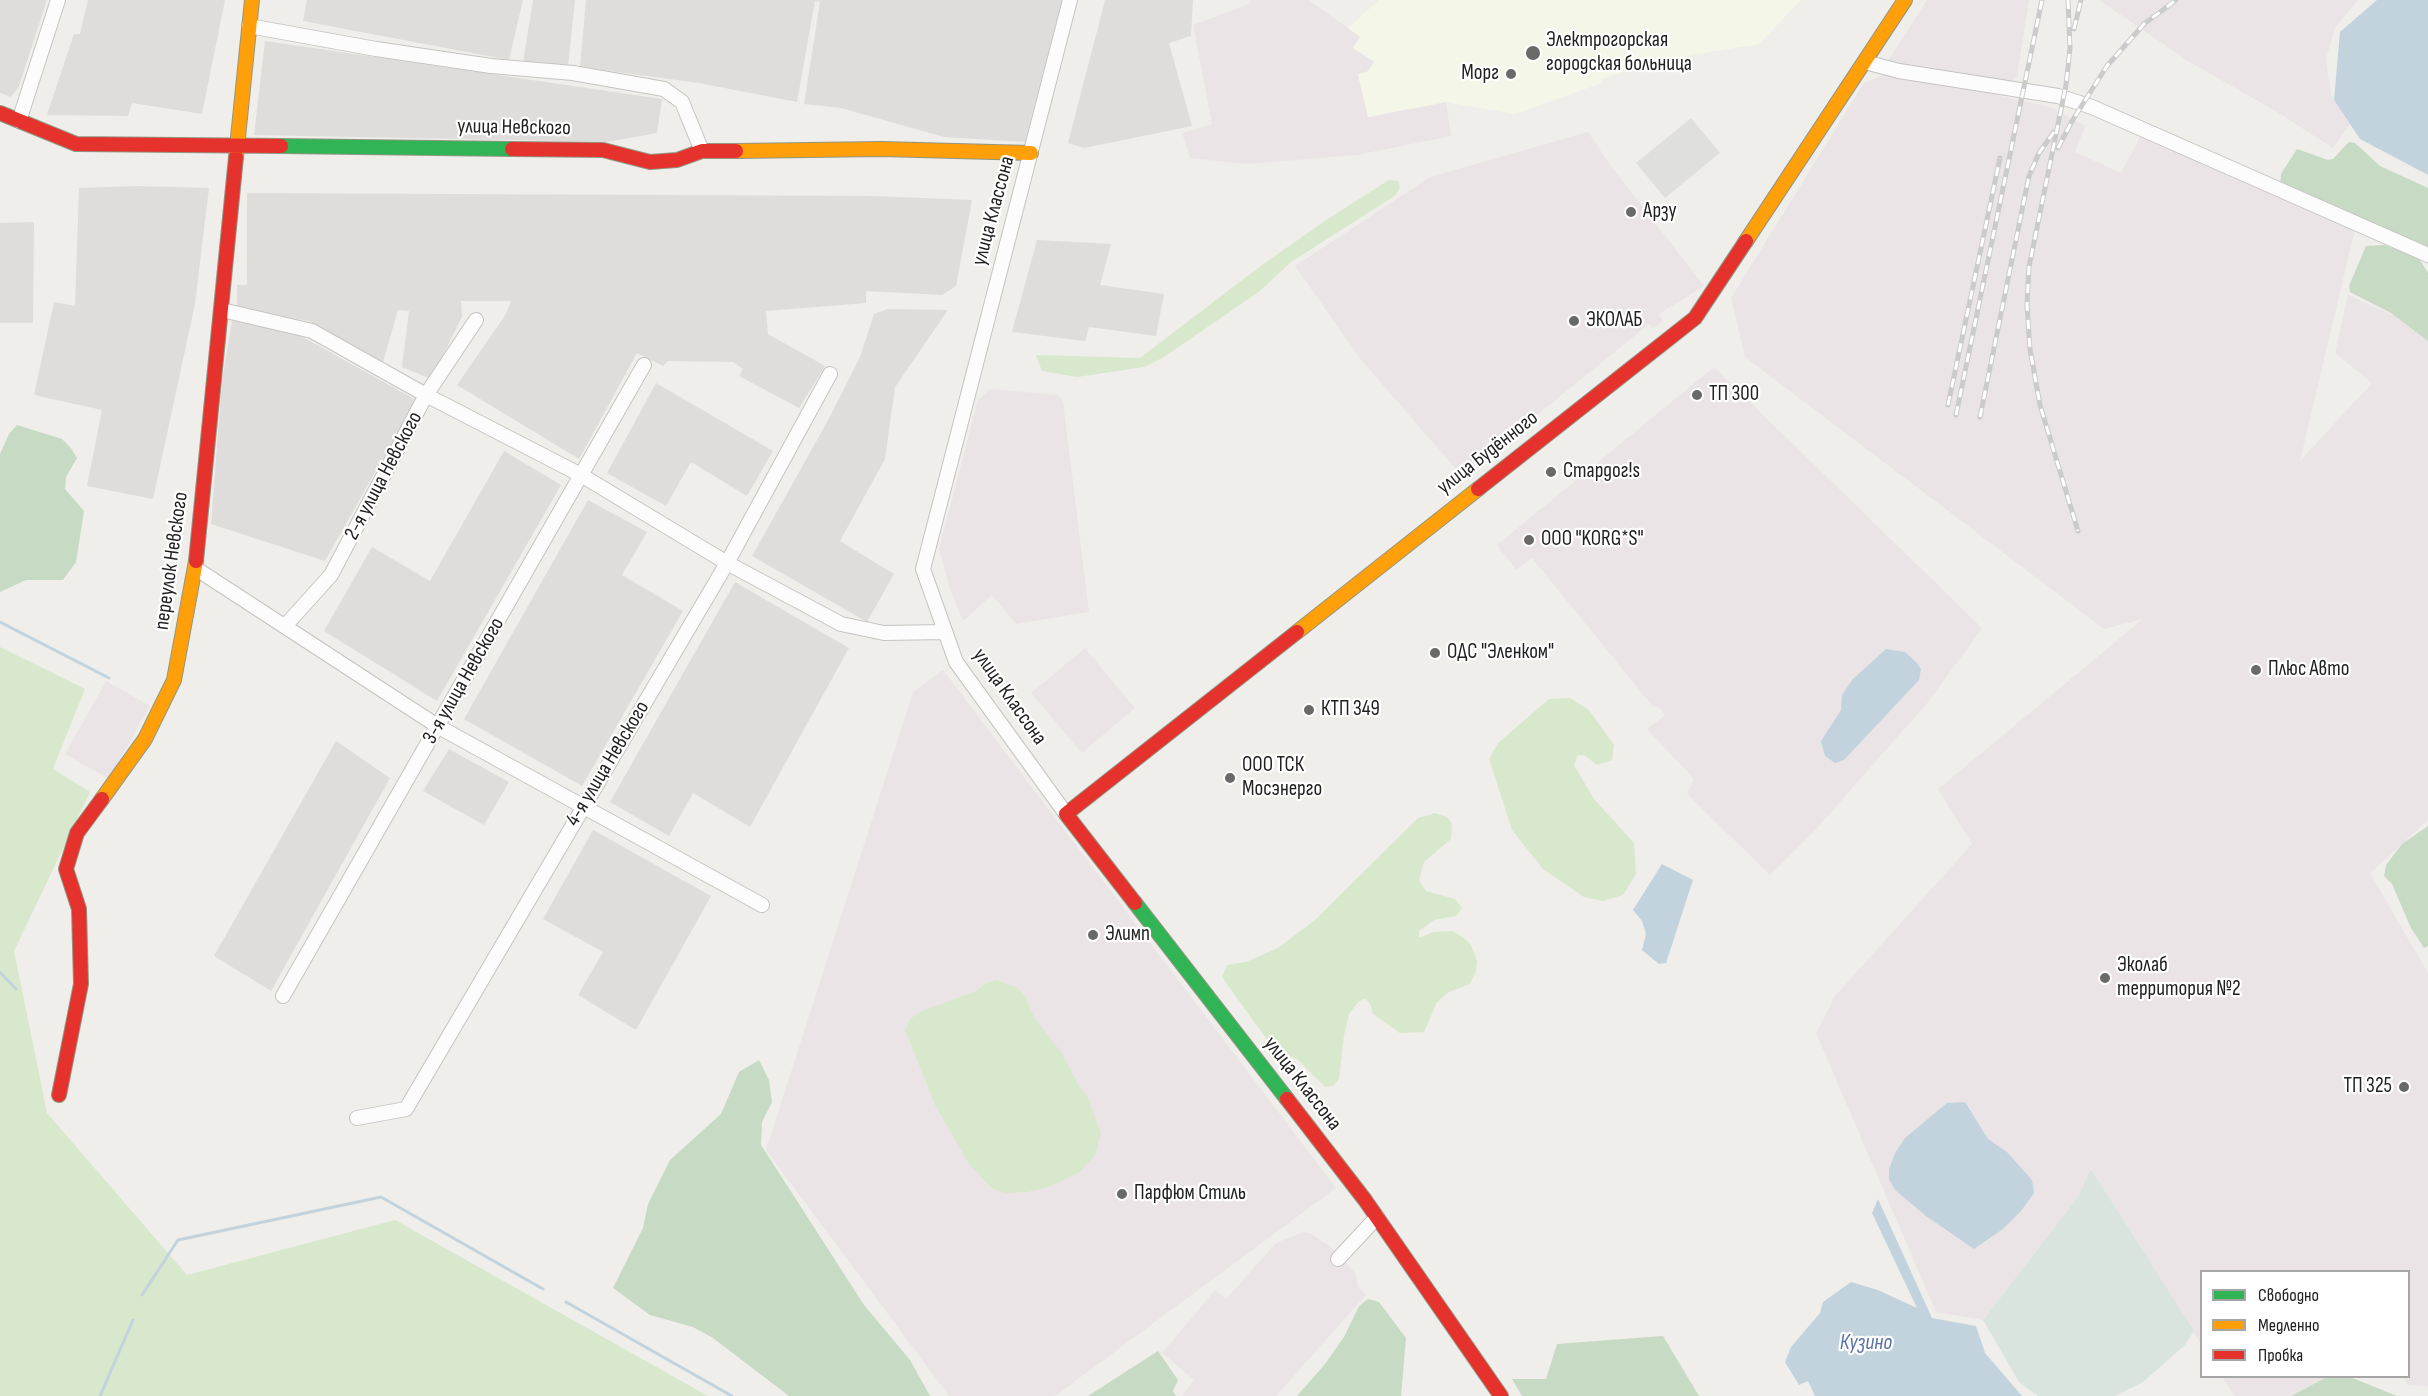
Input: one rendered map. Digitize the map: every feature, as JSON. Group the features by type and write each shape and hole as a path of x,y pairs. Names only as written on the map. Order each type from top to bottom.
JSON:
{"street":[{"path":"19,121 58,0"},
{"name":"переулок Невского","path":"59,1095 81,984 80,909 66,868 77,833 145,739 174,680 195,568 252,0"},
{"name":"улица Классона","path":"1070,0 923,569 956,662 1066,814 1377,1217 1501,1396"},
{"name":"улица Будённого","path":"1066,814 1695,318 1905,0"},
{"path":"249,26 364,47 492,66 573,73 664,89 682,102 702,151"},
{"path":"1865,62 1899,71 2058,96 2092,107 2428,255"},
{"name":"улица Невского","path":"0,113 76,144 603,150 650,162 677,160 702,151 881,149 1031,153"},
{"path":"222,310 312,331 426,395 581,475 727,563 841,624 884,633 945,632"},
{"name":"2-я улица Невского","path":"285,626 331,574 426,395 476,320"},
{"name":"3-я улица Невского","path":"283,996 439,727 644,365"},
{"name":"4-я улица Невского","path":"357,1118 406,1108 727,563 830,374"},
{"path":"195,568 439,727 762,904"},
{"path":"1338,1259 1377,1217"}],"shaded area":[{"path":"0,0 47,0 19,86 11,97 0,93"},
{"path":"88,0 225,0 202,114 132,103 128,116 47,115 74,34 80,34"},
{"path":"307,0 523,0 509,60 303,21"},
{"path":"533,0 575,0 568,67 523,62"},
{"path":"586,0 1062,0 1025,142 944,137 841,108 804,104 820,2 815,1 797,102 699,83 580,67"},
{"path":"1105,0 1193,0 1191,36 1169,43 1192,126 1084,148 1068,143"},
{"path":"1251,0 1308,0 1361,37 1374,62 1367,72 1358,74 1368,117 1446,102 1451,136 1357,155 1247,164 1190,158 1182,133 1212,124 1193,25 1251,3"},
{"name":"Электрогорская городская больница","path":"1379,0 1801,0 1759,44 1668,59 1601,79 1602,83 1515,114 1446,102 1368,117 1358,74 1367,72 1374,62 1353,48 1360,37 1348,28"},
{"path":"1927,0 2029,0 2017,76 2007,86 1886,64"},
{"path":"2099,0 2358,0 2335,28 2326,59 2331,95 2350,124 2333,148 2277,112 2188,61"},
{"path":"265,41 662,99 657,133 607,142 254,135"},
{"path":"1882,75 1908,76 2051,107 2085,126 2075,152 2121,173 2142,133 2355,229 2300,461 2372,383 2335,353 2348,295 2428,331 2428,820 2370,873 2428,973 2428,1386 2408,1385 2404,1378 2410,1378 2410,1270 2200,1270 2200,1342 2091,1169 2077,1198 1983,1320 1936,1312 1816,1033 1835,996 1972,844 1938,789 2143,619 2104,629 1745,357 1731,298 1864,83"},
{"path":"1691,118 1720,153 1665,198 1636,163"},
{"path":"1588,132 1611,166 1704,286 1659,314 1663,321 1653,328 1649,324 1462,476 1362,361 1295,266 1430,177"},
{"path":"138,186 209,188 195,304 153,499 87,486 102,410 34,395 54,302 75,306 79,188"},
{"path":"247,193 872,196 972,200 956,286 942,295 866,291 866,303 766,311 768,334 825,366 799,408 739,376 743,369 733,362 668,361 663,366 637,353 579,459 457,385 506,314 511,301 461,301 462,317 431,379 402,367 409,311 398,310 383,362 309,321 237,309 237,285 247,285"},
{"path":"34,222 33,323 0,323 0,223"},
{"path":"1037,240 1111,244 1100,285 1164,294 1156,336 1089,327 1085,341 1012,332"},
{"path":"888,309 948,310 895,387 885,459 840,541 894,574 867,622 752,556 826,424 860,357 874,314"},
{"path":"232,321 294,332 416,400 325,561 211,524 222,381"},
{"path":"1714,367 1982,628 1929,701 1818,827 1770,875 1687,794 1694,779 1647,729 1665,715 1658,706 1654,708 1532,558 1516,570 1497,545"},
{"path":"656,383 773,451 747,496 691,462 666,506 607,473"},
{"path":"990,389 1058,395 1063,401 1089,612 1016,624 992,595 963,621 949,586 939,549 978,400"},
{"path":"504,451 561,485 437,701 324,631 372,547 430,581"},
{"path":"588,500 647,532 622,575 683,611 582,786 464,719"},
{"path":"735,582 849,648 750,827 693,793 669,836 610,802"},
{"path":"1085,648 1135,708 1082,753 1031,693"},
{"path":"943,670 1336,1188 1055,1396 949,1396 766,1150 913,692"},
{"path":"106,681 150,706 109,779 65,754"},
{"path":"336,741 390,778 271,991 214,956"},
{"path":"449,749 509,782 484,825 423,791"},
{"path":"593,830 711,896 636,1030 578,995 603,952 543,919"},
{"path":"2091,1169 2194,1331 2185,1345 2143,1382 2115,1396 2038,1396 2019,1382 1983,1320 2077,1198"},
{"path":"1303,1232 1312,1234 1332,1248 1356,1274 1358,1287 1366,1295 1276,1396 1182,1396 1194,1380 1162,1353 1215,1290 1226,1299 1276,1243"},
{"path":"2223,1378 2327,1378 2291,1396 2235,1396"}],"green space":[{"path":"2349,142 2355,143 2380,166 2428,188 2428,250 2280,185 2281,174 2297,149 2328,160 2333,159"},
{"path":"1389,180 1398,181 1400,187 1396,195 1291,262 1260,291 1164,357 1144,367 1077,377 1042,371 1036,355 1140,358 1258,268 1326,220"},
{"path":"2384,245 2418,257 2428,273 2428,341 2391,313 2350,292 2349,286 2366,246"},
{"path":"17,425 62,439 71,448 77,458 66,477 65,489 84,511 76,562 63,580 26,580 0,592 0,454 9,434"},
{"path":"0,647 85,689 53,769 90,792 14,951 47,1113 187,1275 395,1220 708,1396 0,1396"},
{"path":"1570,698 1589,710 1614,745 1612,760 1597,765 1584,755 1578,755 1574,765 1594,799 1634,843 1636,874 1623,895 1603,901 1584,897 1543,869 1512,830 1489,759 1498,743 1549,699"},
{"path":"1435,813 1447,817 1452,824 1451,839 1424,862 1419,880 1426,891 1455,899 1462,908 1456,916 1434,920 1419,931 1419,938 1433,932 1452,931 1463,937 1471,945 1477,961 1476,971 1470,984 1449,992 1437,1002 1424,1032 1400,1033 1373,1014 1371,1005 1365,998 1358,1002 1349,1014 1339,1079 1333,1086 1325,1087 1297,1059 1275,1051 1222,977 1227,965 1246,962 1278,948 1315,920 1418,818"},
{"path":"2428,826 2428,946 2424,948 2411,928 2392,884 2384,876 2386,865 2402,844"},
{"path":"997,980 1018,988 1025,997 1034,1017 1063,1055 1080,1088 1087,1096 1101,1133 1095,1155 1080,1172 1049,1187 1027,1192 1004,1193 993,1189 969,1164 935,1105 905,1030 910,1019 920,1012 976,991 985,984"},
{"path":"759,1060 769,1080 772,1102 762,1122 761,1145 864,1305 910,1360 930,1396 789,1396 713,1338 693,1327 650,1315 613,1288 643,1228 648,1204 670,1160 721,1114 739,1072"},
{"path":"1368,1299 1379,1302 1406,1338 1401,1396 1297,1396 1325,1364 1344,1337 1359,1306"},
{"path":"1663,1336 1699,1396 1522,1396 1512,1379 1546,1379 1557,1344"},
{"path":"1158,1351 1178,1380 1173,1391 1176,1396 1088,1396"},
{"path":"2325,1378 2352,1378 2397,1396 2291,1396"}],"water":[{"path":"2377,0 2428,0 2428,175 2360,139 2334,100 2340,32"},
{"path":"1886,649 1905,652 1916,662 1921,669 1919,680 1844,760 1835,763 1825,756 1821,741 1841,710 1842,695 1853,679"},
{"path":"1662,864 1693,880 1666,963 1659,964 1642,950 1646,934 1642,921 1633,910"},
{"path":"1965,1102 1988,1139 2007,1152 2032,1180 2034,1193 2021,1211 2003,1229 1974,1249 1926,1216 1895,1190 1889,1179 1889,1169 1895,1153 1905,1138 1947,1103"},
{"name":"Кузино","path":"1878,1199 1932,1318 1976,1326 1985,1353 2022,1396 1815,1396 1808,1381 1799,1385 1785,1362 1791,1347 1820,1313 1823,1302 1851,1282 1878,1290 1917,1308 1872,1213"}],"waterway":[{"path":"0,622 109,678"},
{"path":"0,972 16,989"},
{"path":"142,1295 178,1240 381,1197 543,1289"},
{"path":"566,1302 732,1396"},
{"path":"100,1396 133,1320"}],"railway":[{"path":"1956,415 2042,0"},
{"path":"2068,0 2070,48 2066,85 2029,267 2027,305 2030,349 2040,405 2078,531"},
{"path":"2074,29 2081,0"},
{"path":"2058,148 2072,121 2107,66 2144,24 2176,0"},
{"path":"1980,417 2029,176 2039,153 2054,132"},
{"path":"1948,405 2000,158"}],"traffic: fast":[{"path":"281,146 512,149"},
{"path":"1135,903 1287,1099"}],"traffic: slow":[{"path":"236,157 252,0"},
{"path":"1746,241 1905,0"},
{"path":"736,151 881,149 1031,153"},
{"path":"1297,632 1478,489"},
{"path":"102,799 145,739 174,680 196,561"}],"traffic: jam":[{"path":"0,113 76,144 281,146"},
{"path":"512,149 603,150 650,162 677,160 702,151 736,151"},
{"path":"196,561 236,157"},
{"path":"1478,489 1695,318 1746,241"},
{"path":"1135,903 1066,814 1297,632"},
{"path":"59,1095 81,984 79,909 66,869 77,833 102,799"},
{"path":"1287,1099 1365,1200 1501,1396"}],"place":[{"name":"Электрогорская городская больница","path":"1533,53"},
{"name":"Морг","path":"1511,74"},
{"name":"Арзу","path":"1631,212"},
{"name":"ЭКОЛАБ","path":"1574,321"},
{"name":"ТП 300","path":"1697,395"},
{"name":"Стардог!s","path":"1551,472"},
{"name":"ООО \"KORG*S\"","path":"1529,540"},
{"name":"ОДС \"Эленком\"","path":"1435,653"},
{"name":"Плюс Авто","path":"2256,670"},
{"name":"КТП 349","path":"1309,710"},
{"name":"ООО ТСК Мосэнерго","path":"1230,778"},
{"name":"Элимп","path":"1093,935"},
{"name":"Эколаб территория №2","path":"2105,978"},
{"name":"ТП 325","path":"2404,1087"},
{"name":"Парфюм Стиль","path":"1122,1194"}]}
